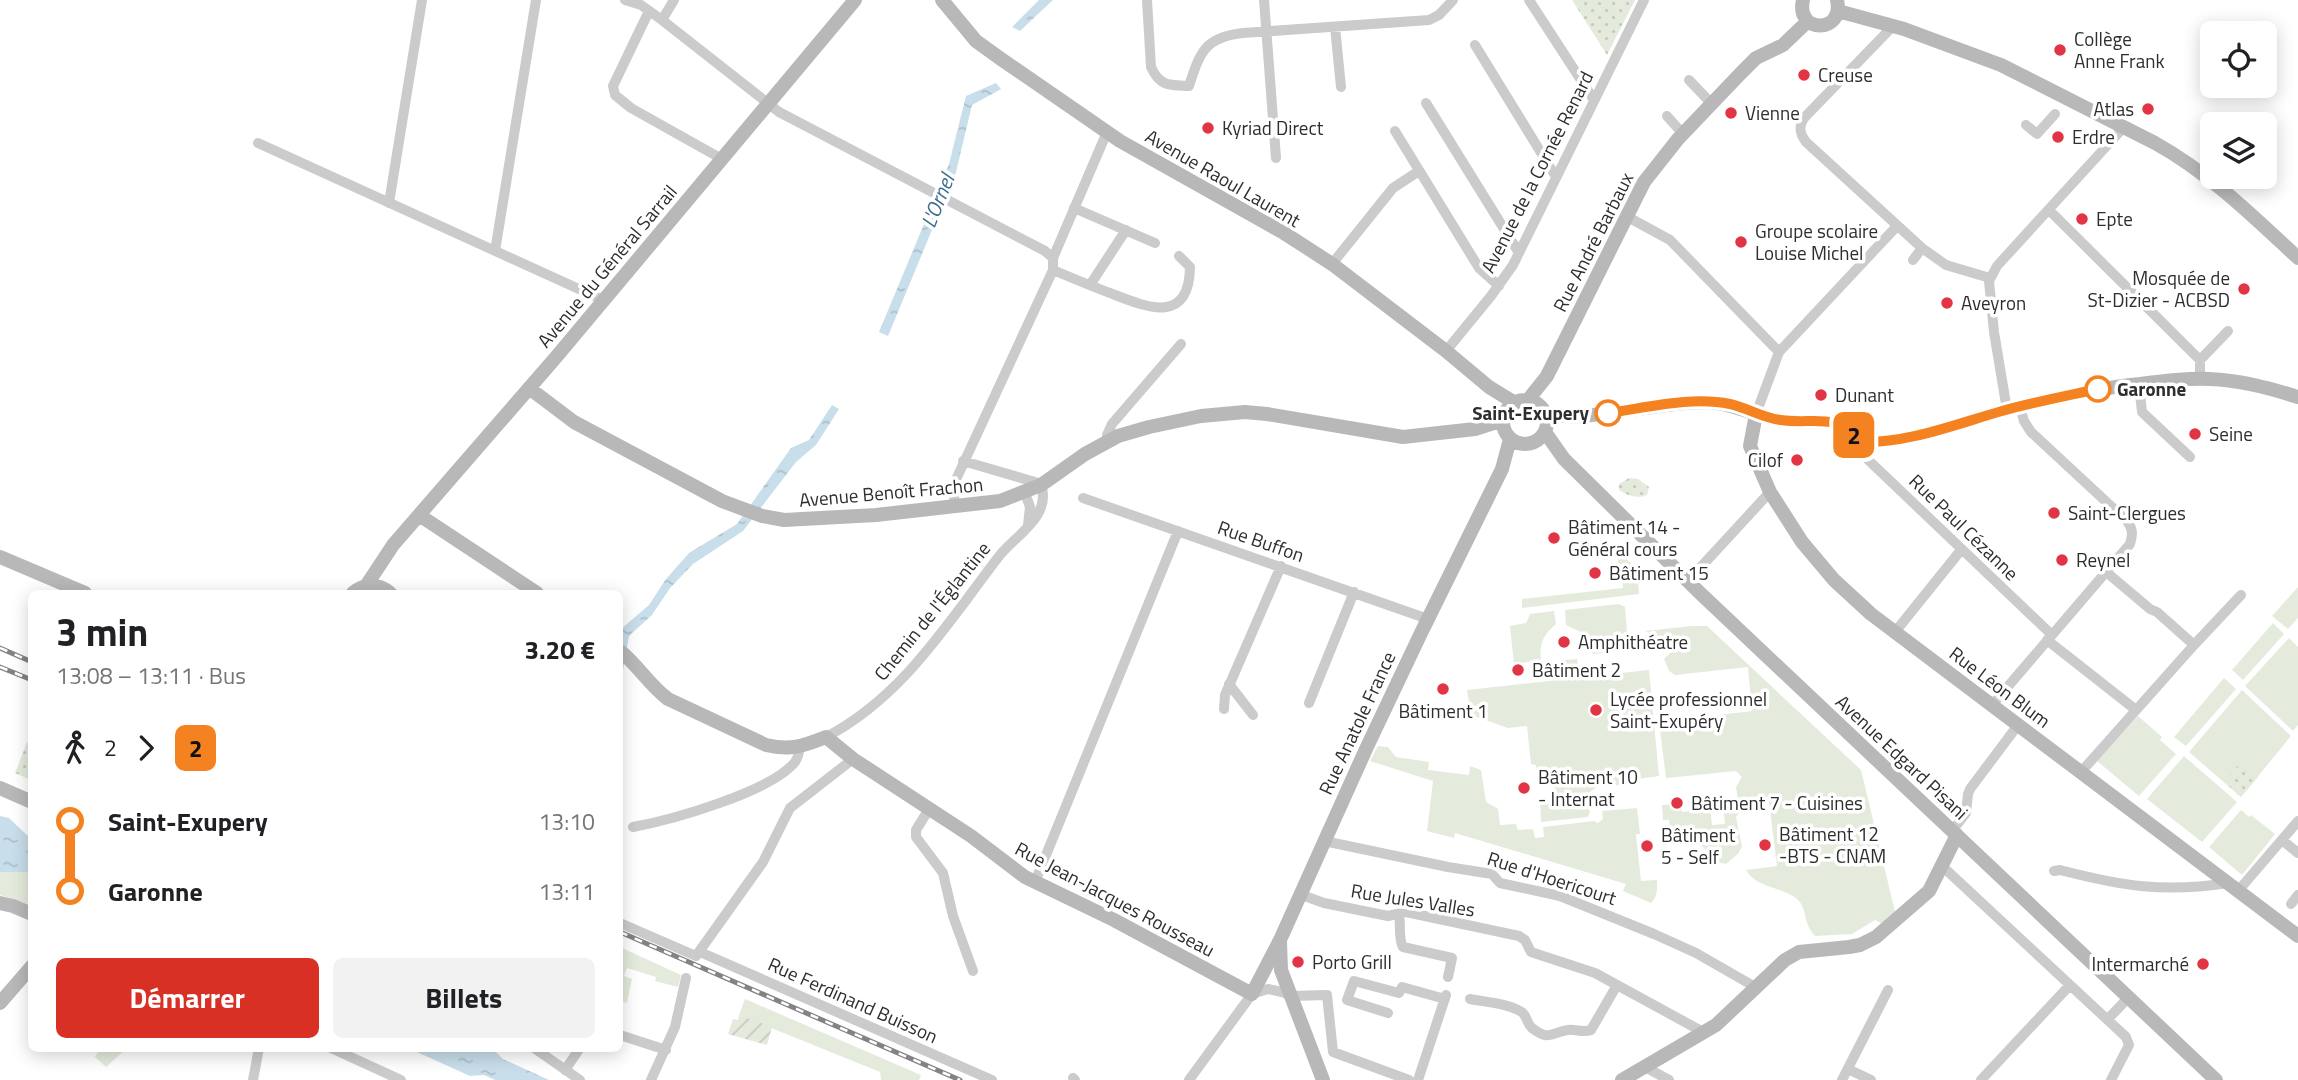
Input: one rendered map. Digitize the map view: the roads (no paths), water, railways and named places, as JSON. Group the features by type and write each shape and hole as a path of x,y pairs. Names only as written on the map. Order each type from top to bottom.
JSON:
{"street":[{"path":"389,203 422,0"},
{"path":"495,251 536,0"},
{"path":"662,20 674,0"},
{"name":"Avenue du Général Sarrail","path":"360,589 419,515 855,0"},
{"name":"Avenue Raoul Laurent","path":"942,0 985,48 1107,132 1176,174 1284,233 1332,264 1446,351 1525,422"},
{"path":"1147,0 1154,74 1161,82 1189,86 1197,60 1208,45 1230,34 1429,20 1439,16 1453,0"},
{"path":"1264,0 1276,158"},
{"path":"1529,0 1594,100"},
{"name":"Avenue de la Cornée Renard","path":"1446,351 1499,286 1519,253 1644,0"},
{"path":"631,1 662,20 768,105 1045,251 1053,258"},
{"path":"1798,1 1802,12 1813,24 1826,25 1836,17 1838,5 2001,65 2124,127 2173,153 2225,191 2297,256"},
{"path":"649,11 613,86 615,95 631,108 722,159"},
{"name":"Rue André Barbaux","path":"1525,422 1644,183 1683,134 1756,58 1783,45 1808,21"},
{"path":"1894,26 1804,118 1800,127 1806,142 1922,248 1946,265 1990,278"},
{"path":"1335,27 1341,87"},
{"path":"1475,45 1556,177"},
{"path":"1689,80 1711,103"},
{"path":"1426,103 1519,253"},
{"path":"2026,125 2036,134 2055,114"},
{"path":"1667,116 1683,134"},
{"path":"1992,705 2130,544 2133,536 2132,528 2035,436 2014,408 1994,332 1990,278 1997,266 2124,127"},
{"path":"1395,131 1479,268 1499,286"},
{"path":"954,508 953,486 963,461 1053,270 1053,258 1107,132"},
{"path":"258,144 603,300"},
{"path":"1332,264 1393,187 1419,171"},
{"path":"1074,208 1155,243"},
{"path":"2049,210 2200,360"},
{"path":"1626,216 1670,240 1779,352"},
{"path":"1756,414 1779,352 1897,226"},
{"path":"1090,285 1126,230"},
{"path":"1913,260 1922,248"},
{"path":"1053,270 1144,307 1166,308 1176,303 1190,287 1190,267 1179,256"},
{"path":"2200,379 2200,360 2228,331"},
{"path":"1107,441 1112,424 1181,344"},
{"path":"1525,422 1709,402 1730,404 1756,414 1791,422 1825,421 1842,424 1858,442 1873,442 1900,439 2014,408 2098,389 2139,384 2200,379 2255,384 2298,397"},
{"path":"2139,384 2142,412 2190,457"},
{"name":"Avenue Benoît Frachon","path":"529,388 573,422 739,508 783,520 954,508 1000,501 1042,485 1084,454 1107,441 1201,416 1245,412 1403,437 1525,422"},
{"name":"Rue Léon Blum","path":"1756,414 1750,446 1770,492 1801,542 1834,580 1895,632 2298,936"},
{"name":"Avenue Edgard Pisani","path":"1525,422 1688,581 2216,1080"},
{"name":"Rue Anatole France","path":"1189,1080 1252,994 1280,940 1428,619 1525,422"},
{"name":"Rue Paul Cézanne","path":"1858,442 1863,455 2050,637 2136,710"},
{"path":"963,461 1042,485"},
{"name":"Chemin de l'Églantine","path":"827,737 861,717 902,680 962,608 1002,553 1028,528 1043,503 1042,485"},
{"path":"1688,581 1770,492"},
{"path":"1026,493 1030,507 1028,528"},
{"name":"Rue Buffon","path":"1083,498 1428,619"},
{"path":"419,515 532,590"},
{"path":"1035,882 1178,530"},
{"path":"1895,632 1961,550"},
{"path":"386,555 384,572 388,590"},
{"path":"0,557 78,590"},
{"path":"1224,709 1229,684 1281,566"},
{"path":"2105,571 2194,645"},
{"path":"360,589 376,586 384,590"},
{"path":"1309,703 1354,592"},
{"path":"2081,772 2241,595"},
{"path":"623,654 659,693 766,745 800,747 827,737"},
{"path":"1229,684 1253,715"},
{"path":"1622,1080 1705,1033 1726,1018 1785,960 1799,952 1860,945 1877,937 1924,897 1942,866 1966,813 1970,789 2018,725"},
{"name":"Rue Jean-Jacques Rousseau","path":"827,737 853,760 971,836 1035,882 1114,920 1252,994"},
{"path":"633,827 678,816 741,794 788,768 795,762 800,747"},
{"path":"698,954 763,862 790,808 853,760"},
{"path":"0,788 28,800"},
{"path":"929,809 916,830 916,837 943,873 953,916 973,971"},
{"path":"2054,871 2147,888 2233,887 2298,821"},
{"path":"2282,840 2298,853"},
{"name":"Rue d'Hoericourt","path":"1324,841 1492,874 1500,883 1560,896 1696,953 1757,988"},
{"path":"1942,866 2126,1037 2129,1045 2111,1080"},
{"name":"Rue Jules Valles","path":"1299,894 1324,903 1388,916 1406,912 1519,936 1525,940 1531,952 1595,973 1705,1033"},
{"path":"0,903 28,913"},
{"path":"1399,914 1402,926 1400,941 1403,947 1452,957 1448,977"},
{"name":"Rue Ferdinand Buisson","path":"623,924 992,1080"},
{"path":"1280,940 1279,960 1323,1080"},
{"path":"0,1003 28,971"},
{"path":"651,1080 666,1050 678,1016 686,978"},
{"path":"1388,1013 1347,1000 1354,981 1399,993 1402,987 1446,997 1418,1080"},
{"path":"1470,999 1518,1010 1525,1015 1531,1027 1541,1034 1553,1036 1567,1030 1591,1030 1617,985"},
{"path":"1981,1080 2070,985"},
{"path":"1252,994 1268,989 1291,996 1349,994"},
{"path":"1842,1080 1888,990"},
{"path":"1327,995 1333,1052 1390,1077 1409,1080"},
{"path":"2108,1019 2128,998"},
{"path":"623,1036 666,1050"},
{"path":"253,1080 258,1052"},
{"path":"340,1052 401,1080"},
{"path":"540,1052 580,1080"},
{"path":"565,1070 577,1052"},
{"path":"1645,1067 1669,1080"},
{"path":"1848,1069 1871,1080"}],"water":[{"path":"1039,0 1053,0 1020,31 1012,27"},
{"name":"L'Ornel","path":"996,83 1001,89 972,105 956,172 888,336 879,332 949,164 966,96"},
{"path":"832,405 839,409 816,445 796,462 743,531 693,564 670,588 652,615 629,636 623,671 623,627 649,605 666,579 689,553 737,524 791,448 809,440"},
{"path":"0,816 9,818 28,836 28,872 0,872"},
{"path":"417,1052 496,1052 503,1059 549,1080 495,1080 484,1075 470,1076"}],"railway":[{"path":"0,648 28,660"},
{"path":"0,667 28,678"},
{"path":"623,933 960,1080"}],"place":[{"name":"Collège Anne Frank","path":"2060,50"},
{"name":"Creuse","path":"1804,75"},
{"name":"Atlas","path":"2148,109"},
{"name":"Vienne","path":"1731,113"},
{"name":"Kyriad Direct","path":"1208,128"},
{"name":"Erdre","path":"2058,137"},
{"name":"Epte","path":"2082,219"},
{"name":"Groupe scolaire Louise Michel","path":"1741,242"},
{"name":"Mosquée de St-Dizier - ACBSD","path":"2244,289"},
{"name":"Aveyron","path":"1947,303"},
{"name":"Garonne","path":"2098,389"},
{"name":"Dunant","path":"1821,395"},
{"name":"Saint-Exupery","path":"1608,413"},
{"name":"Seine","path":"2195,434"},
{"name":"Cilof","path":"1797,460"},
{"name":"Saint-CIergues","path":"2054,513"},
{"name":"Bâtiment 14 - Général cours","path":"1554,538"},
{"name":"Reynel","path":"2062,560"},
{"name":"Bâtiment 15","path":"1595,573"},
{"name":"Amphithéatre","path":"1564,642"},
{"name":"Bâtiment 2","path":"1518,670"},
{"name":"Bâtiment 1","path":"1443,689"},
{"name":"Lycée professionnel Saint-Exupéry","path":"1596,710"},
{"name":"Bâtiment 10 - Internat","path":"1524,788"},
{"name":"Bâtiment 7 - Cuisines","path":"1677,803"},
{"name":"Bâtiment 12 -BTS - CNAM","path":"1765,845"},
{"name":"Bâtiment 5 - Self","path":"1647,846"},
{"name":"Porto Grill","path":"1298,962"},
{"name":"Intermarché","path":"2203,964"}]}
